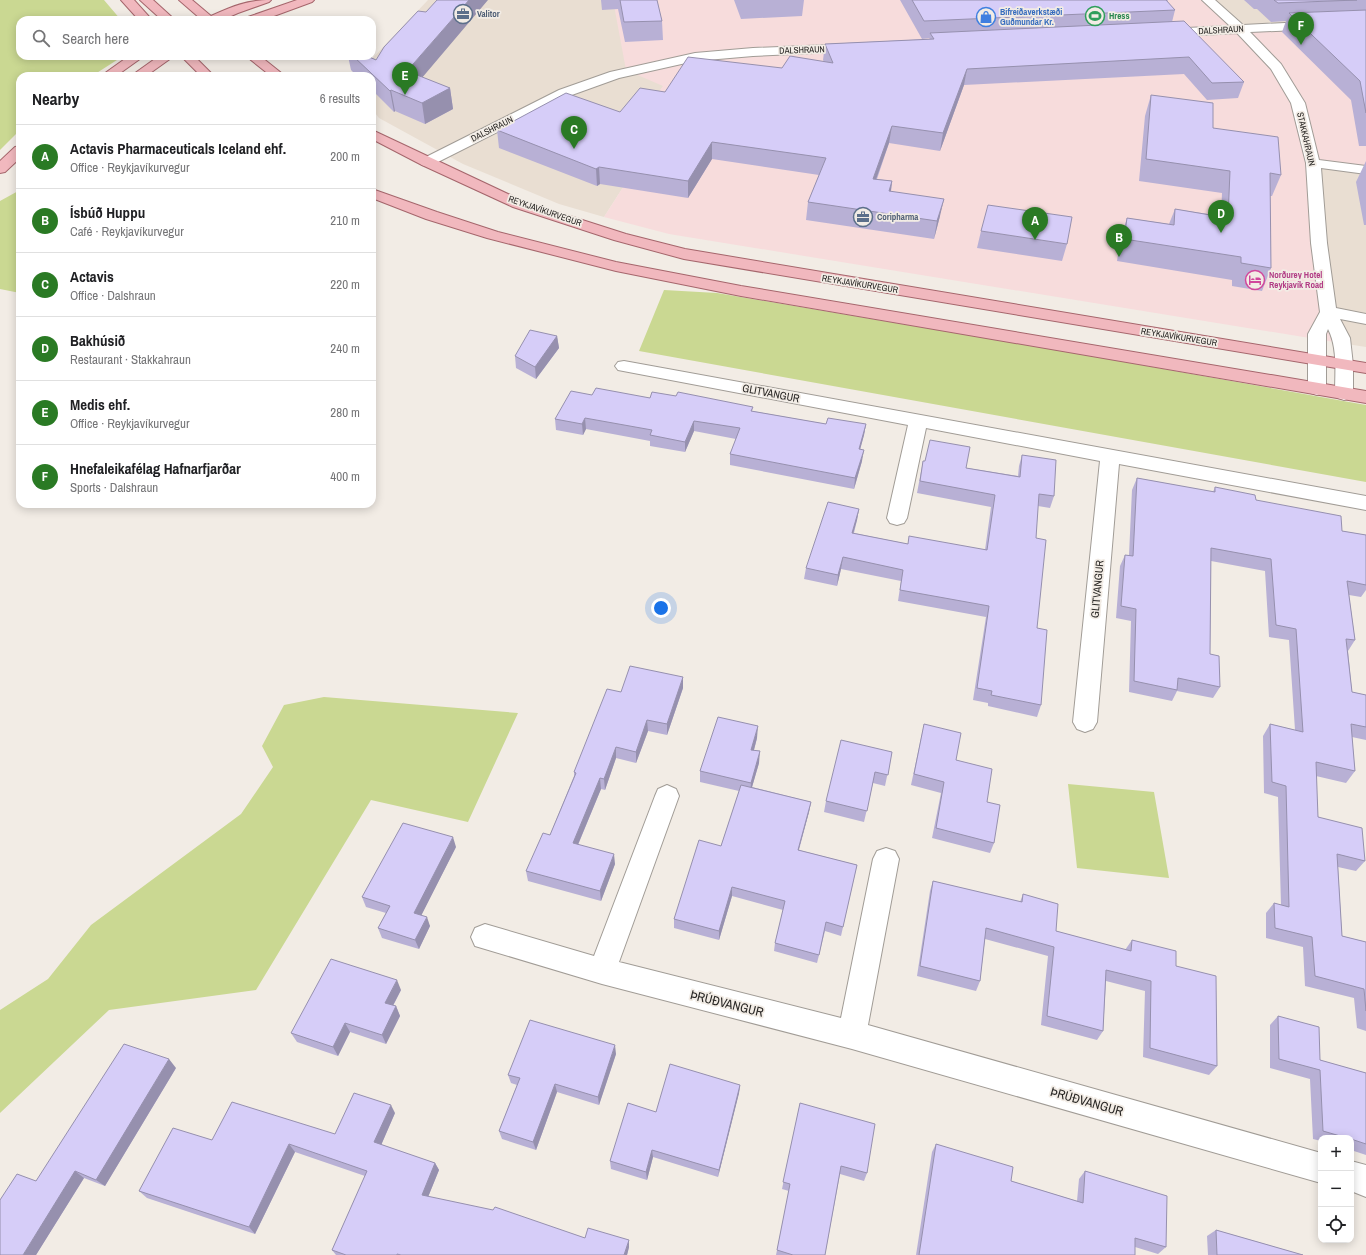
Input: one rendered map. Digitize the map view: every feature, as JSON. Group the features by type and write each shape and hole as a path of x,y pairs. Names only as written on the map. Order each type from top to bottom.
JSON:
{"main road":[{"path":"127,0 142,16"},
{"path":"146,0 164,16"},
{"path":"185,0 203,16"},
{"path":"221,16 265,0"},
{"path":"263,16 308,0"},
{"path":"112,72 125,60"},
{"path":"113,72 132,60"},
{"path":"143,72 162,60"},
{"path":"191,60 204,72"},
{"path":"257,60 274,72"},
{"name":"REYKJAVÍKURVEGUR","path":"376,136 427,162 518,204 620,237 684,254 1366,368"},
{"path":"0,169 16,154"},
{"path":"0,182 16,169"},
{"path":"376,195 412,210 470,230 620,267 751,292 1366,397"}],"street":[{"name":"STAKKAHRAUN","path":"1208,0 1240,29 1276,67 1298,103 1313,164 1319,243 1328,312 1341,338 1344,365 1344,394"},
{"name":"DALSHRAUN","path":"1148,34 1366,23"},
{"name":"DALSHRAUN","path":"427,162 564,93 616,75 695,57 754,52 863,47"},
{"path":"1313,164 1366,170"},
{"path":"1317,389 1317,334 1328,312 1366,319"},
{"name":"GLITVANGUR","path":"624,366 1366,503"},
{"path":"897,518 918,421"},
{"name":"GLITVANGUR","path":"1085,722 1110,456"},
{"path":"602,971 667,796"},
{"path":"852,1035 886,859"},
{"name":"ÞRÚÐVANGUR","path":"485,938 602,971 852,1035 1318,1167"},
{"path":"1354,1177 1366,1180"}],"shaded area":[{"path":"428,0 613,0 663,86 666,120 604,217 559,204 463,164 379,118 376,114 376,72 366,72 367,64 371,60 376,60 376,55"},
{"path":"613,0 1208,0 1239,30 1366,23 1366,169 1316,162 1334,342 669,234 604,217 666,120 643,113 663,86 626,70"},
{"path":"1208,0 1366,0 1366,23 1239,30"},
{"path":"1316,162 1366,169 1366,347 1334,342"}],"green space":[{"path":"0,0 104,0 118,16 16,16 16,60 117,60 98,72 16,72 16,134 0,150"},
{"path":"16,192 16,292 0,289 0,201"},
{"path":"664,290 717,293 1057,350 1366,405 1366,482 639,351"},
{"path":"324,697 518,713 468,822 371,800 256,990 109,1010 0,1113 0,1010 48,979 91,925 241,814 273,767 262,746 284,705"},
{"path":"1068,784 1154,792 1169,878 1077,868"}],"building":[{"path":"437,0 469,0 407,71 450,88 422,103 391,90 390,91 376,78 376,72 370,72 357,60 376,60 384,47 418,11 426,12"},
{"path":"620,0 657,0 662,21 624,22"},
{"path":"912,0 1166,0 1175,10 924,21"},
{"path":"1274,0 1357,0 1278,3"},
{"path":"1366,10 1366,113 1360,81 1289,13"},
{"path":"1184,21 1244,82 1212,83 1189,57 967,69 943,133 892,126 873,179 892,181 889,191 944,199 937,221 808,202 826,158 712,142 688,181 599,167 596,169 497,130 566,93 620,112 640,88 665,92 688,57 782,68 790,56 833,63 825,44 934,39 930,33"},
{"path":"1151,95 1213,103 1213,128 1278,137 1281,175 1270,173 1271,268 1241,263 1241,257 1124,239 1127,218 1174,225 1175,209 1228,218 1230,171 1146,159"},
{"path":"988,205 1072,217 1067,244 981,231"},
{"path":"530,330 557,336 535,367 515,356"},
{"path":"596,388 650,398 652,392 676,396 678,392 753,407 751,411 826,424 828,418 866,424 859,449 864,450 855,478 730,454 740,428 694,421 685,442 650,435 652,430 585,418 582,424 555,419 571,391 592,395"},
{"path":"930,440 970,447 966,468 1020,477 1022,455 1056,460 1054,496 1039,494 1036,538 1046,540 1037,628 1047,630 1041,705 991,695 992,691 977,688 989,606 900,590 903,570 843,557 838,575 806,568 828,502 859,509 852,533 908,544 909,536 987,550 995,495 920,481 923,461 925,461"},
{"path":"1137,478 1215,492 1215,487 1255,495 1256,500 1341,516 1342,531 1366,535 1366,585 1347,581 1355,640 1346,639 1352,692 1366,695 1366,727 1351,724 1355,771 1316,762 1318,817 1362,828 1365,861 1337,854 1342,936 1366,942 1366,1011 1364,989 1315,976 1312,937 1275,928 1274,903 1289,907 1286,786 1272,782 1270,724 1303,732 1296,629 1276,625 1271,559 1211,548 1210,654 1219,656 1220,687 1178,678 1177,690 1134,681 1136,609 1121,606 1125,555 1133,556"},
{"path":"630,666 683,677 667,724 647,720 636,752 616,747 604,779 600,778 573,843 614,854 600,891 526,871 543,833 550,835 576,773 574,772 607,689 621,692"},
{"path":"718,717 758,726 751,750 760,751 751,783 700,771"},
{"path":"924,724 961,733 956,760 992,769 987,802 1000,805 994,843 936,828 944,782 914,774"},
{"path":"841,740 892,752 888,775 875,772 867,811 826,801"},
{"path":"741,785 811,802 798,850 857,865 843,927 826,922 819,955 775,943 785,901 732,887 719,931 674,919 699,840 721,846"},
{"path":"403,823 453,837 414,913 427,917 415,940 378,928 390,906 362,897"},
{"path":"933,881 1022,902 1023,894 1058,904 1056,931 1131,951 1132,940 1176,951 1176,966 1216,976 1217,1066 1150,1048 1151,981 1106,970 1103,1031 1047,1016 1054,947 986,928 980,981 920,966"},
{"path":"331,959 397,980 385,1003 396,1006 382,1035 345,1023 333,1047 291,1033"},
{"path":"1278,1016 1319,1027 1320,1060 1366,1073 1366,1144 1354,1140 1354,1135 1337,1135 1323,1131 1320,1070 1279,1059"},
{"path":"530,1020 615,1045 598,1097 555,1084 533,1142 499,1131 520,1078 508,1075"},
{"path":"124,1044 169,1059 96,1180 75,1171 23,1255 0,1255 0,1200 17,1174 36,1181"},
{"path":"670,1064 740,1085 719,1170 652,1150 646,1172 610,1161 628,1103 656,1112"},
{"path":"354,1093 391,1105 374,1142 435,1163 422,1195 493,1210 495,1207 585,1238 588,1228 629,1240 624,1255 346,1255 332,1250 367,1171 289,1144 249,1227 139,1191 173,1128 212,1140 232,1102 335,1134"},
{"path":"800,1103 875,1124 867,1173 841,1166 825,1255 793,1255 777,1250 790,1184 783,1182"},
{"path":"936,1144 1013,1167 1011,1181 1083,1203 1085,1171 1167,1196 1166,1247 1135,1238 1135,1255 919,1255"},
{"path":"1216,1230 1303,1255 1217,1255"}],"place":[{"name":"Valitor","path":"463,14"},
{"name":"Hress","path":"1095,16"},
{"name":"Bifreiðaverkstæði Guðmundar Kr.","path":"986,17"},
{"name":"Hnefaleikafélag Hafnarfjarðar","path":"1301,45"},
{"name":"Medis ehf.","path":"405,95"},
{"name":"Actavis","path":"574,149"},
{"name":"Coripharma","path":"863,217"},
{"name":"Bakhúsið","path":"1221,233"},
{"name":"Actavis Pharmaceuticals Iceland ehf.","path":"1035,240"},
{"name":"Ísbúð Huppu","path":"1119,257"},
{"name":"Norðurey Hotel Reykjavík Road","path":"1255,280"}]}
